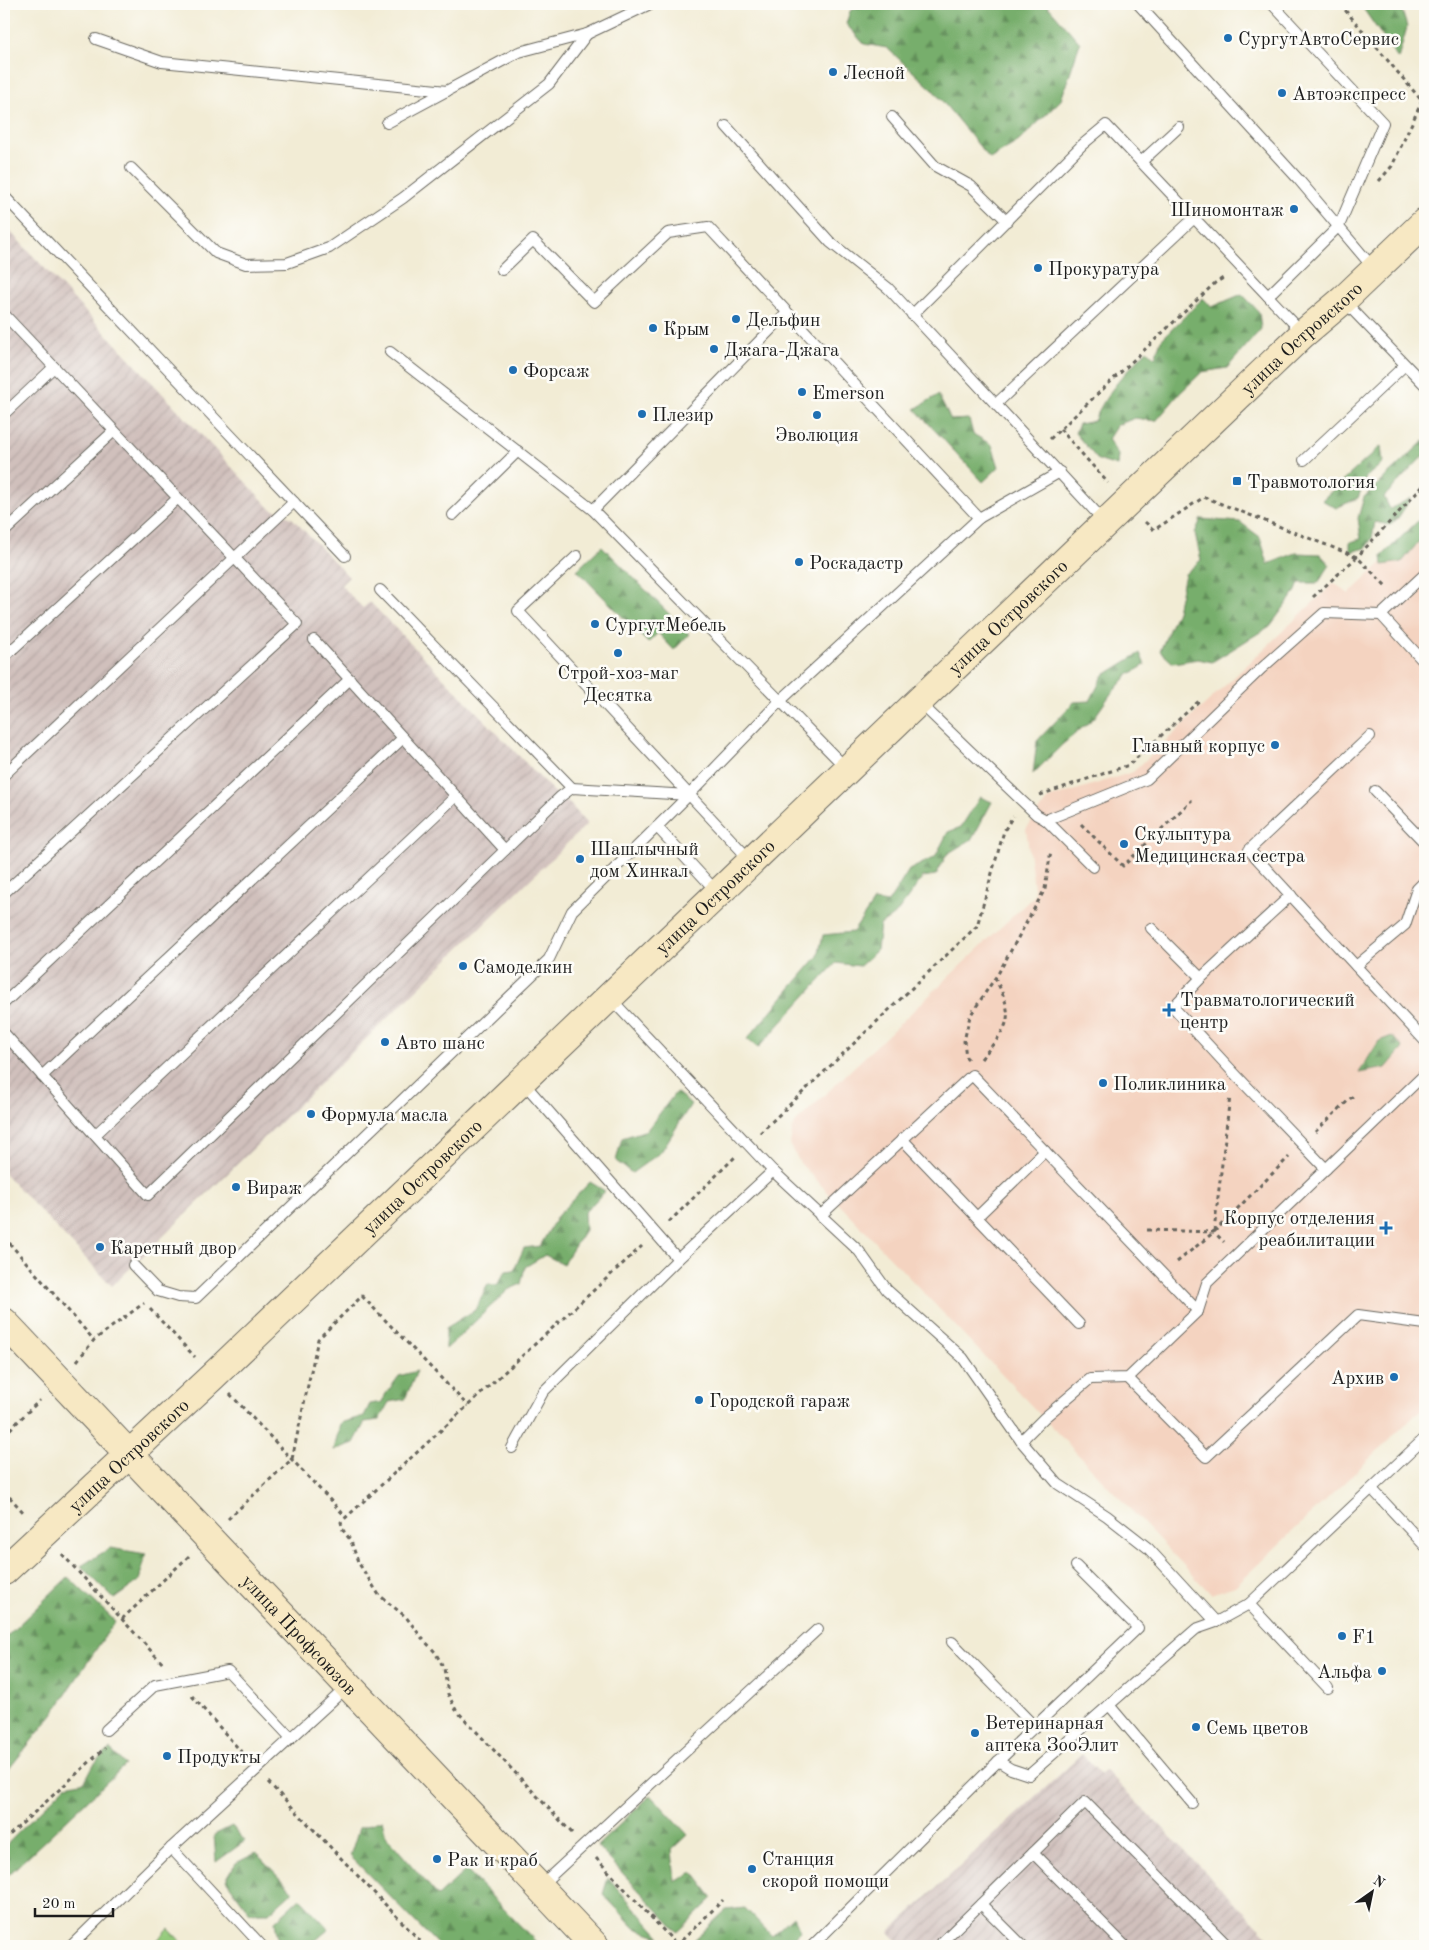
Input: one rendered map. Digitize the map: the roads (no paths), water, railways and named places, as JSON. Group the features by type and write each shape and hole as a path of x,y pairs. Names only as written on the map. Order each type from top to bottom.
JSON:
{"main road":[{"name":"улица Островского","path":"4,1571 213,1376 1303,334 1343,300 1425,222"},
{"name":"улица Профсоюзов","path":"4,1322 595,1946"}],"lane":[{"path":"388,124 519,52 587,34 616,22 650,4"},
{"path":"1138,4 1339,226 1375,270"},
{"path":"1268,296 1339,226 1383,122 1272,4"},
{"path":"131,168 216,254 246,264 287,262 329,248 403,198 550,84 587,34"},
{"path":"96,39 162,62 447,91"},
{"path":"892,117 935,166 971,186 1007,221"},
{"path":"912,315 1082,145 1106,125 1303,334"},
{"path":"726,126 830,242 888,288 1106,523"},
{"path":"1141,162 1179,127"},
{"path":"4,196 345,556"},
{"path":"996,404 1194,219"},
{"path":"502,270 533,240 594,302 668,233 708,227 979,518"},
{"path":"1343,300 1425,385"},
{"path":"592,510 787,312"},
{"path":"4,314 297,624 4,892"},
{"path":"390,352 592,510 849,770"},
{"path":"1304,460 1405,365"},
{"path":"4,414 54,367"},
{"path":"4,532 114,430"},
{"path":"453,515 518,451"},
{"path":"133,1266 158,1291 178,1297 196,1298 549,958 572,911 780,701 979,518 1060,472"},
{"path":"4,657 178,498"},
{"path":"4,775 294,502"},
{"path":"577,556 518,611 752,862"},
{"path":"1046,820 1148,779 1262,668 1324,613 1381,615 1425,574"},
{"path":"380,590 572,788 689,795"},
{"path":"1381,615 1425,663"},
{"path":"314,640 505,850"},
{"path":"4,1003 350,679"},
{"path":"919,703 1037,815 1046,820 1092,868"},
{"path":"1370,736 1250,850 1425,1041"},
{"path":"42,1076 403,738"},
{"path":"4,1033 148,1195 505,850 572,788"},
{"path":"1375,791 1425,844"},
{"path":"95,1135 456,796"},
{"path":"657,826 719,894"},
{"path":"1356,966 1405,925 1417,889 1425,881"},
{"path":"1291,895 1172,1006 1232,1072 1326,1169"},
{"path":"1151,928 1201,978"},
{"path":"609,998 773,1171 859,1251 887,1290 963,1358 1022,1440 1058,1484 1107,1516 1148,1548 1216,1622"},
{"path":"1022,1440 1044,1418 1090,1379 1128,1378 1198,1311 1207,1283 1425,1074"},
{"path":"820,1216 972,1075 1198,1311"},
{"path":"522,1080 678,1259"},
{"path":"902,1139 1079,1324"},
{"path":"977,1218 1045,1151"},
{"path":"512,1448 543,1392 678,1259 773,1171"},
{"path":"1128,1378 1206,1457 1358,1315 1425,1324"},
{"path":"998,1761 1011,1769 1029,1775 1196,1629 1216,1622 1248,1604 1425,1438"},
{"path":"1372,1489 1425,1546"},
{"path":"812,1946 998,1761 1138,1628 1076,1566"},
{"path":"1248,1604 1328,1688"},
{"path":"538,1887 818,1629"},
{"path":"952,1642 1035,1727"},
{"path":"106,1730 155,1685 228,1670 291,1738"},
{"path":"72,1946 171,1848 347,1686"},
{"path":"1109,1705 1192,1803"},
{"path":"941,1945 1085,1802 1228,1946"},
{"path":"171,1848 262,1946"},
{"path":"1034,1852 1125,1946"},
{"path":"981,1904 1023,1946"}],"place":[{"name":"СургутАвтоСервис","path":"1228,38"},
{"name":"Лесной","path":"833,72"},
{"name":"Автоэкспресс","path":"1282,93"},
{"name":"Шиномонтаж","path":"1294,209"},
{"name":"Прокуратура","path":"1038,268"},
{"name":"Дельфин","path":"736,319"},
{"name":"Крым","path":"653,328"},
{"name":"Джага-Джага","path":"714,349"},
{"name":"Форсаж","path":"513,370"},
{"name":"Emerson","path":"802,392"},
{"name":"Плезир","path":"642,414"},
{"name":"Эволюция","path":"817,415"},
{"name":"Травмотология","path":"1237,481"},
{"name":"Роскадастр","path":"799,562"},
{"name":"СургутМебель","path":"595,624"},
{"name":"Строй-хоз-маг Десятка","path":"618,653"},
{"name":"Главный корпус","path":"1275,745"},
{"name":"Скульптура Медицинская сестра","path":"1124,844"},
{"name":"Шашлычный дом Хинкал","path":"580,859"},
{"name":"Самоделкин","path":"463,966"},
{"name":"Травматологический центр","path":"1169,1010"},
{"name":"Авто шанс","path":"385,1042"},
{"name":"Поликлиника","path":"1103,1083"},
{"name":"Формула масла","path":"311,1114"},
{"name":"Вираж","path":"236,1187"},
{"name":"Корпус отделения реабилитации","path":"1386,1228"},
{"name":"Каретный двор","path":"100,1247"},
{"name":"Архив","path":"1394,1377"},
{"name":"Городской гараж","path":"699,1400"},
{"name":"F1","path":"1342,1636"},
{"name":"Альфа","path":"1382,1671"},
{"name":"Семь цветов","path":"1196,1727"},
{"name":"Ветеринарная аптека ЗооЭлит","path":"975,1733"},
{"name":"Продукты","path":"167,1756"},
{"name":"Рак и краб","path":"437,1859"},
{"name":"Станция скорой помощи","path":"752,1869"}]}
